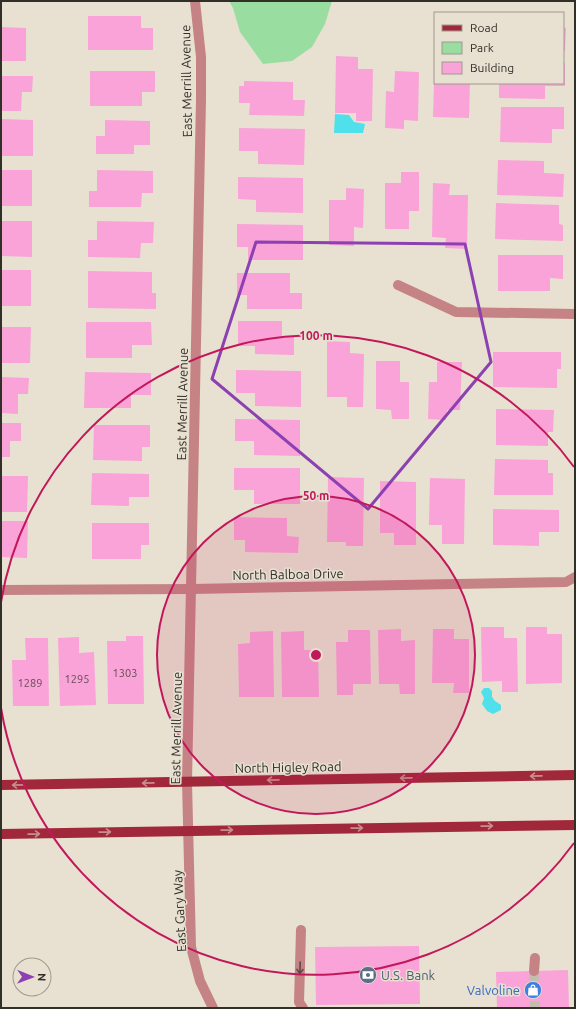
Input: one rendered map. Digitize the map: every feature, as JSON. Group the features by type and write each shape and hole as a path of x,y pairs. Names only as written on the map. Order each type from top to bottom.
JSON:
{"main road":[{"name":"North Higley Road","path":"1,785 575,775"},
{"path":"1,834 575,825"}],"street":[{"name":"East Merrill Avenue","path":"188,808 187,782 201,100 201,57 195,1"},
{"path":"398,285 456,312 575,314"},
{"name":"North Balboa Drive","path":"1,590 192,589 566,582 575,578"},
{"name":"East Gary Way","path":"188,808 191,947 200,981 213,1008"},
{"path":"301,930 299,1002 303,1008"},
{"path":"534,971 535,958"}],"highlighted area":[{"path":"256,242 465,244 491,362 368,509 212,379"}],"green space":[{"path":"229,1 332,1 325,24 312,47 292,61 263,64 240,32 233,8"}],"water":[{"path":"335,114 349,115 354,122 365,124 363,133 334,133"},
{"path":"484,688 489,688 492,691 492,697 501,705 501,710 493,714 487,711 482,704 484,698 481,692"}],"building":[{"path":"88,16 141,16 141,28 153,28 153,50 88,50"},
{"path":"1,27 26,28 26,61 1,61"},
{"path":"564,27 566,28 564,51"},
{"path":"336,56 358,57 358,69 373,69 372,121 356,121 356,113 335,113"},
{"path":"565,63 565,86 545,86 545,99 499,98 499,84 564,84"},
{"path":"90,71 155,71 155,92 142,92 142,106 90,106"},
{"path":"395,71 419,72 418,121 404,120 404,129 385,128 386,91 394,92"},
{"path":"1,76 33,76 32,92 22,92 21,111 1,111"},
{"path":"244,81 293,82 293,100 305,100 304,116 249,115 250,103 239,103 239,86 244,86"},
{"path":"434,83 470,84 469,118 433,117"},
{"path":"501,107 564,107 564,129 552,129 552,143 500,142"},
{"path":"1,119 33,120 33,156 1,156"},
{"path":"105,120 150,121 150,145 134,145 134,154 96,154 96,136 105,136"},
{"path":"239,128 305,129 304,165 258,164 258,151 239,151"},
{"path":"498,160 544,161 544,173 564,174 563,197 497,195"},
{"path":"1,170 32,170 32,206 1,206"},
{"path":"97,170 153,171 153,193 142,193 141,207 89,207 89,191 97,191"},
{"path":"401,172 419,172 419,211 409,211 409,229 385,229 385,183 401,183"},
{"path":"238,177 303,178 303,213 256,212 256,200 238,199"},
{"path":"433,183 450,184 449,195 468,195 467,249 445,248 446,238 432,237"},
{"path":"346,188 364,189 363,228 354,227 354,246 329,245 329,200 346,200"},
{"path":"496,203 559,205 559,224 563,225 563,241 495,239"},
{"path":"1,221 32,221 32,257 1,256"},
{"path":"97,221 154,222 153,243 141,243 140,258 88,257 88,240 97,240"},
{"path":"237,224 303,225 303,260 248,260 248,247 237,247"},
{"path":"498,255 563,255 563,279 550,278 550,291 498,291"},
{"path":"1,270 31,270 31,306 1,306"},
{"path":"88,271 152,272 152,293 156,293 156,309 88,308"},
{"path":"237,273 290,273 290,293 302,293 302,309 247,309 247,295 237,295"},
{"path":"238,321 282,321 282,337 294,336 294,355 255,354 255,346 238,346"},
{"path":"86,322 151,322 152,345 132,345 132,358 86,358"},
{"path":"1,327 31,327 30,363 1,363"},
{"path":"327,341 350,342 350,353 364,354 363,407 347,407 347,397 327,397"},
{"path":"493,352 561,352 561,369 557,369 557,388 493,387"},
{"path":"376,361 400,361 400,382 409,382 409,419 392,419 391,410 376,409"},
{"path":"437,362 462,362 460,410 447,410 446,420 428,419 429,382 437,382"},
{"path":"236,370 301,371 301,407 255,406 255,393 236,393"},
{"path":"85,372 151,373 151,395 131,395 131,408 84,408"},
{"path":"1,377 29,378 28,394 18,394 18,414 1,413"},
{"path":"496,409 554,410 553,432 548,432 548,446 496,445"},
{"path":"235,419 300,420 300,456 254,455 254,441 235,441"},
{"path":"1,423 21,423 21,441 10,441 10,457 1,457"},
{"path":"94,425 150,425 150,447 142,447 142,461 93,460"},
{"path":"495,459 548,460 548,473 553,473 553,495 494,495"},
{"path":"234,468 300,468 300,504 254,504 254,490 234,490"},
{"path":"92,473 149,474 149,497 129,497 129,506 91,505"},
{"path":"1,476 28,476 27,512 1,512"},
{"path":"328,477 364,478 363,546 346,546 346,542 327,542"},
{"path":"430,478 465,479 464,544 442,544 442,525 429,525"},
{"path":"380,481 416,482 416,545 394,545 394,533 380,533"},
{"path":"493,509 559,510 559,532 539,532 539,546 493,545"},
{"path":"234,517 287,518 287,536 299,537 298,553 245,552 245,540 234,540"},
{"path":"1,521 28,521 27,558 1,557"},
{"path":"92,523 149,523 149,545 141,545 141,559 92,559"},
{"path":"481,627 504,627 504,638 517,638 518,692 502,692 502,681 482,682"},
{"path":"526,627 547,627 547,634 562,634 562,683 526,684"},
{"path":"401,629 401,641 415,640 415,694 400,694 399,684 379,684 378,630"},
{"path":"433,629 454,629 454,639 469,639 469,693 453,693 454,683 432,683"},
{"path":"348,630 370,630 371,684 353,684 353,695 337,695 336,642 348,642"},
{"path":"273,631 274,697 239,697 238,644 250,643 250,632"},
{"path":"304,631 304,650 318,650 319,697 282,697 281,632"},
{"path":"126,636 143,636 144,704 108,704 107,641 126,641"},
{"path":"79,637 79,653 94,652 96,705 60,706 58,638"},
{"path":"25,638 48,638 49,706 13,706 12,660 26,660"},
{"name":"U.S. Bank","path":"419,946 420,1004 316,1005 315,947"},
{"name":"Valvoline","path":"568,970 569,1008 497,1008 496,972"}],"tunnel":[{"path":"534,971 535,1008"}],"place":[{"name":"U.S. Bank","path":"368,975"},
{"name":"Valvoline","path":"533,990"}]}
